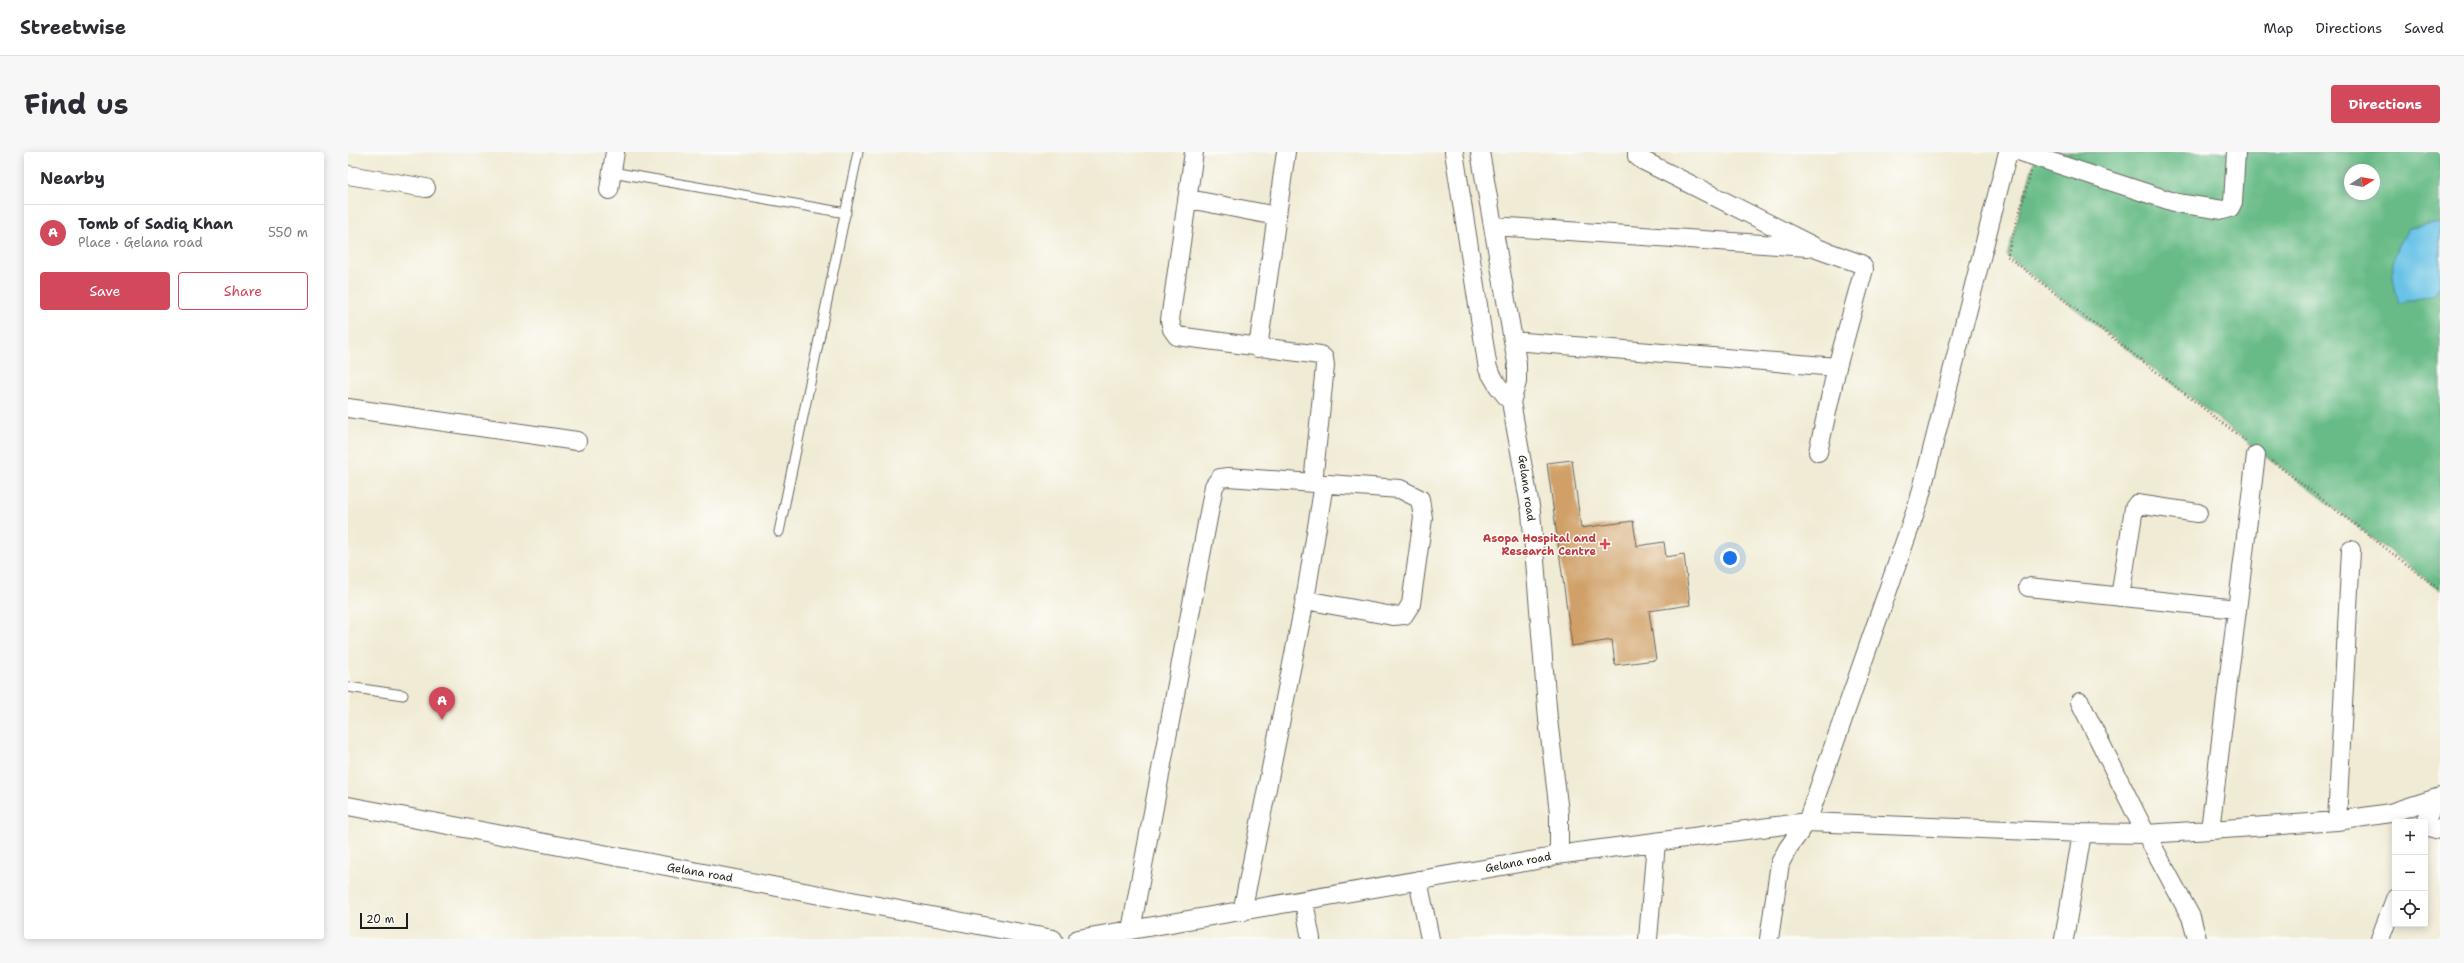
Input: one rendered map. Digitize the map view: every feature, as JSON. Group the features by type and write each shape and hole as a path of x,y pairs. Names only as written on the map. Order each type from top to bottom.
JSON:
{"street":[{"path":"609,190 615,152"},
{"path":"1194,152 1189,200 1170,320 1172,329 1177,336 1258,348 1320,355 1324,358 1325,366 1319,484 1305,600 1242,912"},
{"path":"1258,348 1286,152"},
{"path":"1454,152 1488,369 1498,386 1511,402"},
{"path":"1480,152 1517,363 1517,382 1511,402"},
{"path":"1637,152 1637,156 1642,160 1817,248 1861,264 1864,269 1837,367 1818,452"},
{"path":"1769,939 1780,863 1788,848 1807,822 1919,501 2008,152"},
{"path":"2021,152 2177,202 2223,210 2230,208 2233,202 2236,152"},
{"path":"348,175 426,188"},
{"path":"1189,200 1276,216"},
{"path":"1493,226 1817,248"},
{"path":"1514,341 1837,367"},
{"name":"Gelana road","path":"1078,939 1304,902 1418,880 1548,858 1556,855 1559,847 1559,813 1548,719 1531,512 1511,402"},
{"path":"348,408 577,441"},
{"path":"2210,830 2237,609 2259,453"},
{"path":"1131,930 1214,486 1220,478 1228,477 1400,489 1420,499 1423,518 1411,604 1404,615 1393,616 1305,600"},
{"path":"2120,597 2134,508 2137,504 2198,513"},
{"path":"2337,821 2351,550"},
{"path":"2028,587 2237,609"},
{"path":"2080,702 2146,834 2192,917 2197,939"},
{"name":"Gelana road","path":"348,806 1033,938 1053,939"},
{"path":"1556,855 1807,822 2082,833 2146,834 2337,821 2390,813 2432,812 2440,830"},
{"path":"2064,939 2082,833"},
{"path":"1648,939 1656,842"},
{"path":"1418,880 1430,939"},
{"path":"1304,902 1311,939"},
{"path":"2380,939 2392,907"}],"lane":[{"path":"778,532 858,152"},
{"path":"612,172 846,213"},
{"path":"348,687 403,695"}],"path":[{"path":"2033,167 2007,256 2259,453 2440,590"}],"green space":[{"path":"2037,152 2440,152 2440,590 2007,256"}],"water":[{"path":"2440,223 2440,285 2434,295 2399,303 2393,272 2393,264 2398,247 2409,228"}],"building":[{"path":"1572,460 1581,528 1633,521 1637,546 1664,542 1666,557 1684,554 1690,605 1649,611 1656,660 1615,665 1612,640 1572,646 1547,463"}],"place":[{"name":"Asopa Hospital and Research Centre","path":"1605,544"},
{"name":"Tomb of Sadiq Khan","path":"442,720"}]}
